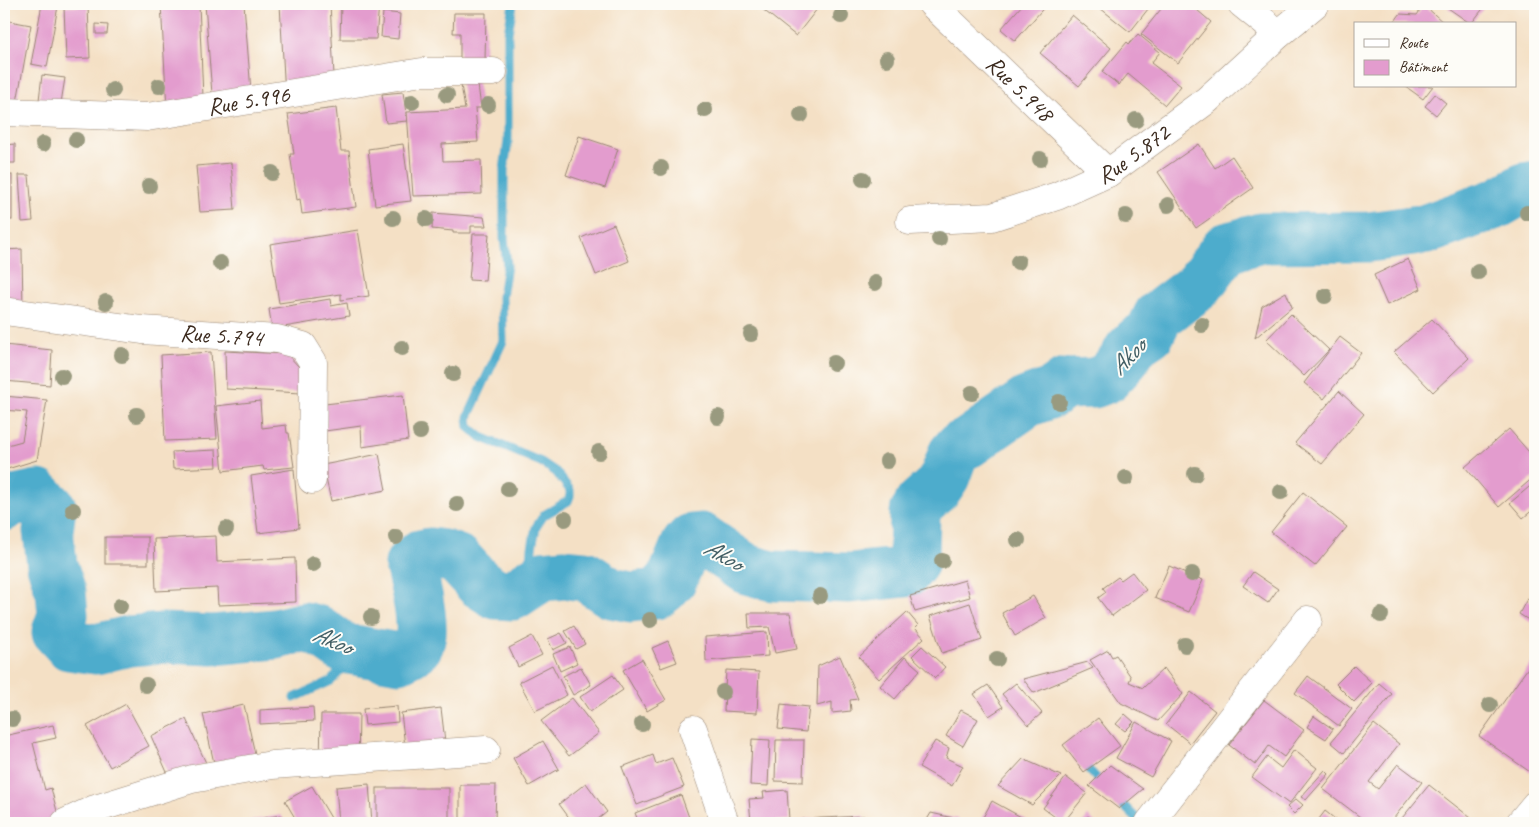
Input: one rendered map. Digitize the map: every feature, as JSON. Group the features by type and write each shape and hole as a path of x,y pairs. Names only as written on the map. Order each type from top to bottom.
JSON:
{"street":[{"name":"Rue 5.948","path":"932,4 1108,173"},
{"path":"1242,4 1279,34"},
{"name":"Rue 5.872","path":"910,221 992,217 1057,196 1108,173 1207,100 1315,4"},
{"name":"Rue 5.996","path":"4,112 147,117 422,72 493,72"},
{"name":"Rue 5.794","path":"4,311 142,330 277,339 304,346 313,362 312,480"},
{"path":"1149,823 1308,620"},
{"path":"693,729 725,823"},
{"path":"65,823 96,809 192,778 272,765 486,750"},
{"path":"1520,823 1535,805"}],"building":[{"path":"42,4 58,6 47,67 31,64"},
{"path":"161,4 199,4 203,97 167,109"},
{"path":"205,4 244,4 251,91 212,94"},
{"path":"280,4 330,4 335,93 285,96"},
{"path":"341,4 379,4 376,39 340,39"},
{"path":"756,4 821,4 796,36"},
{"path":"1023,4 1047,4 1015,41 1001,29"},
{"path":"1095,4 1152,4 1130,32"},
{"path":"1165,4 1190,4 1211,22 1178,63 1141,34"},
{"path":"1451,4 1482,4 1485,6 1473,22 1468,22 1448,8"},
{"path":"1424,5 1443,22 1394,22 1400,14 1417,15"},
{"path":"88,6 90,58 66,59 64,7"},
{"path":"383,12 400,14 398,39 381,37"},
{"path":"454,13 486,13 485,61 460,60 460,33 453,33"},
{"path":"1072,15 1111,48 1079,86 1040,53"},
{"path":"4,20 31,25 15,113 4,111"},
{"path":"96,24 108,25 107,34 96,34"},
{"path":"1138,34 1160,52 1151,63 1181,86 1165,105 1128,74 1119,85 1102,72 1127,42 1129,44"},
{"path":"42,75 65,78 61,103 39,100"},
{"path":"477,77 481,108 475,108 478,142 442,144 443,161 481,160 482,194 413,196 407,112 465,109 460,79"},
{"path":"1408,88 1431,88 1423,99"},
{"path":"403,92 407,121 386,123 382,94"},
{"path":"1435,94 1446,103 1436,115 1425,106"},
{"path":"336,108 341,151 349,151 356,207 302,214 300,199 297,200 290,154 294,154 288,114"},
{"path":"579,136 618,149 605,188 566,175"},
{"path":"15,144 15,163 4,163 4,145"},
{"path":"403,144 411,201 375,205 368,149"},
{"path":"1199,144 1215,168 1232,156 1253,188 1196,228 1158,172"},
{"path":"231,163 235,210 200,212 196,166"},
{"path":"4,175 12,175 12,220 4,220"},
{"path":"19,175 29,175 33,221 22,222"},
{"path":"433,213 484,217 486,226 471,226 471,233 453,233 453,231 432,229"},
{"path":"614,224 629,261 596,275 581,238"},
{"path":"358,230 369,296 341,300 341,294 279,303 270,244"},
{"path":"473,234 489,234 485,281 469,280"},
{"path":"22,249 23,311 4,312 4,250"},
{"path":"1408,259 1421,289 1387,305 1374,275"},
{"path":"1286,292 1292,307 1255,338 1262,306"},
{"path":"330,299 331,306 347,303 349,316 272,329 269,309"},
{"path":"1291,314 1329,350 1304,376 1266,340"},
{"path":"1432,319 1469,358 1433,392 1394,352"},
{"path":"1340,337 1361,353 1324,399 1304,383"},
{"path":"4,345 52,350 50,385 4,381"},
{"path":"225,351 287,354 300,368 301,393 226,389"},
{"path":"211,352 217,439 165,441 161,355"},
{"path":"1339,391 1364,414 1322,464 1295,443"},
{"path":"403,395 408,440 362,447 361,426 325,431 325,404"},
{"path":"4,396 47,400 37,460 4,470 4,446 22,441 27,412 4,410"},
{"path":"260,401 262,428 286,425 294,467 264,470 263,466 223,471 216,406"},
{"path":"1509,429 1535,459 1535,476 1499,507 1465,467"},
{"path":"216,450 217,467 173,469 172,452"},
{"path":"379,454 386,490 331,501 323,465"},
{"path":"294,469 299,528 258,533 251,476"},
{"path":"1535,482 1535,508 1523,518 1510,503"},
{"path":"1303,492 1347,527 1315,566 1271,532"},
{"path":"216,536 217,562 295,558 296,602 218,605 217,588 156,591 154,539"},
{"path":"105,537 148,537 148,564 105,564"},
{"path":"1169,566 1203,580 1189,612 1155,598"},
{"path":"1132,572 1146,590 1112,616 1098,598 1106,592 1103,588 1118,577 1121,580"},
{"path":"1253,572 1278,589 1268,603 1243,586"},
{"path":"965,580 970,597 915,612 910,596"},
{"path":"1033,596 1046,618 1015,636 1002,613"},
{"path":"1527,599 1535,604 1535,624 1519,614"},
{"path":"970,603 982,640 942,653 930,616"},
{"path":"907,612 918,625 915,628 924,638 879,679 859,657"},
{"path":"748,613 790,613 797,649 775,653 769,627 749,628"},
{"path":"574,626 585,644 576,649 565,631"},
{"path":"767,632 768,656 706,661 705,637"},
{"path":"561,633 567,643 553,650 548,639"},
{"path":"532,636 542,655 518,667 509,648"},
{"path":"668,641 677,662 661,668 652,648"},
{"path":"922,646 945,667 935,678 912,656"},
{"path":"570,647 577,663 560,671 553,654"},
{"path":"1108,650 1112,657 1116,655 1131,677 1129,682 1143,688 1164,668 1183,694 1158,721 1121,703 1090,660"},
{"path":"840,656 858,699 850,700 851,711 832,713 832,702 817,706 818,666"},
{"path":"905,657 920,670 895,699 880,686"},
{"path":"1535,658 1535,765 1530,772 1479,736"},
{"path":"642,659 666,700 647,711 623,670"},
{"path":"1088,662 1093,668 1034,693 1023,679"},
{"path":"552,665 567,695 535,711 519,682"},
{"path":"1354,666 1372,683 1354,702 1336,684"},
{"path":"581,667 591,685 573,695 563,676"},
{"path":"726,670 759,672 757,713 724,711"},
{"path":"613,675 623,690 590,712 580,697"},
{"path":"1308,676 1352,709 1339,726 1295,693"},
{"path":"1016,683 1042,713 1028,725 1002,694"},
{"path":"1379,683 1392,694 1344,753 1331,742"},
{"path":"988,685 1003,707 989,716 974,694"},
{"path":"1191,692 1215,711 1190,743 1166,724"},
{"path":"572,698 599,733 569,756 541,721"},
{"path":"1264,700 1304,730 1284,757 1269,746 1255,765 1229,745"},
{"path":"126,704 149,746 110,767 87,726"},
{"path":"781,704 809,707 806,732 778,729"},
{"path":"244,705 255,754 214,763 203,714"},
{"path":"397,706 398,722 365,725 363,709"},
{"path":"313,707 314,721 260,724 260,710"},
{"path":"441,708 445,742 405,746 401,713"},
{"path":"961,710 978,719 963,746 946,736"},
{"path":"321,714 359,714 358,767 320,766"},
{"path":"1125,714 1134,722 1125,731 1116,724"},
{"path":"1314,716 1333,729 1326,739 1307,727"},
{"path":"1098,718 1120,746 1084,772 1063,745"},
{"path":"186,719 206,763 170,779 151,736"},
{"path":"1136,722 1171,741 1151,777 1116,758"},
{"path":"1374,724 1399,744 1369,782 1378,789 1398,764 1422,782 1390,823 1368,823 1323,789"},
{"path":"53,725 56,738 33,743 45,790 51,788 60,823 4,823 4,736"},
{"path":"752,739 770,740 768,786 750,785"},
{"path":"776,740 804,740 803,782 775,781"},
{"path":"543,741 559,769 529,786 513,758"},
{"path":"935,741 949,748 946,758 963,766 952,786 919,767"},
{"path":"1294,750 1317,768 1289,804 1252,777 1267,757 1281,768"},
{"path":"653,755 656,764 672,758 684,787 637,805 622,767"},
{"path":"1023,759 1061,776 1032,805 998,786"},
{"path":"1110,765 1143,789 1119,809 1089,786"},
{"path":"1325,770 1329,774 1306,800 1301,797"},
{"path":"1066,777 1087,793 1063,823 1043,808"},
{"path":"586,783 607,812 593,823 573,823 559,804"},
{"path":"369,784 372,823 339,823 336,787"},
{"path":"460,785 496,785 495,822 460,822"},
{"path":"1429,785 1471,818 1467,823 1398,823"},
{"path":"312,786 334,823 298,823 285,801"},
{"path":"377,788 449,788 449,823 377,823"},
{"path":"787,790 789,820 751,822 749,799 764,798 763,792"},
{"path":"681,795 691,823 639,823 635,813"},
{"path":"1296,799 1303,805 1294,814 1287,807"},
{"path":"992,801 1032,823 985,823 981,821"},
{"path":"1325,811 1340,823 1316,823"},
{"path":"931,813 958,819 956,823 925,823"},
{"path":"281,815 286,823 242,823 242,822"},
{"path":"864,816 864,823 803,823 802,819"},
{"path":"1088,816 1096,823 1082,823"}],"waterway":[{"path":"513,4 508,33 508,141 504,170 504,238 507,265 502,297 503,341 468,417 469,427 481,437 541,462 556,472 570,490 568,501 544,515 536,527 531,566 535,581"},
{"name":"Akoo","path":"4,506 10,501 38,495 51,508 48,531 52,565 61,592 63,615 57,632 69,645 96,649 129,641 163,638 213,640 276,634 304,627 319,631 343,648 399,658 410,653 420,641 421,620 410,564 420,555 430,553 458,560 479,583 496,594 513,595 542,576 565,574 585,576 611,593 631,597 656,594 672,579 686,545 691,539 701,538 746,569 772,576 850,578 906,572 914,562 915,512 920,503 937,488 945,476 953,454 959,447 968,443 1027,402 1054,392 1065,384 1094,383 1107,378 1124,360 1129,350 1150,333 1158,316 1198,286 1226,248 1261,238 1369,237 1427,229 1498,203 1524,188 1535,186"},
{"path":"294,698 331,681 341,670 343,648"},
{"path":"1089,770 1104,786"},
{"path":"1115,797 1138,820"}]}
